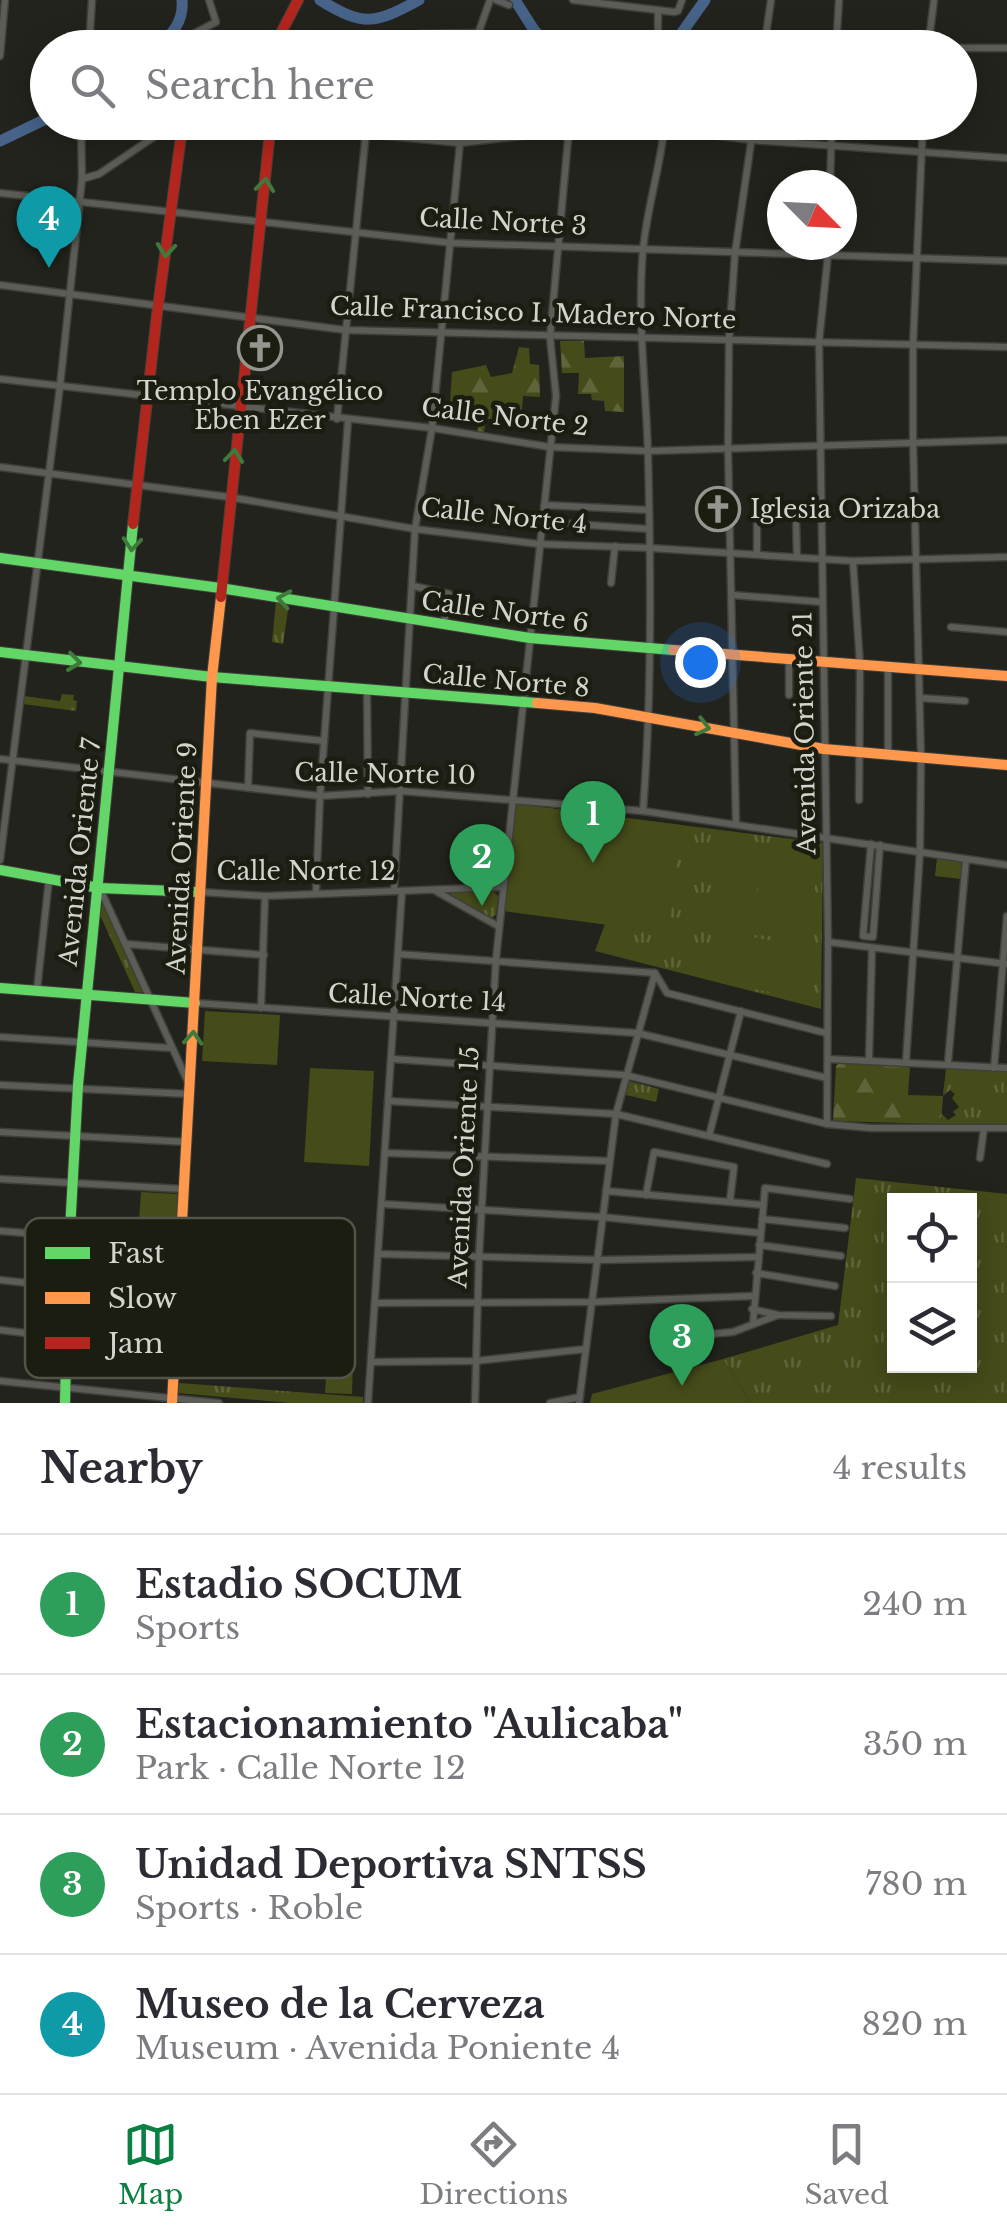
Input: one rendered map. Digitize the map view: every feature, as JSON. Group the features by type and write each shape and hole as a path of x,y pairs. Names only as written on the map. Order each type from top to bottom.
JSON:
{"street":[{"path":"0,56 4,0"},
{"path":"91,30 92,0"},
{"path":"200,30 216,22 210,0"},
{"path":"284,30 298,0"},
{"path":"479,30 493,0 508,5"},
{"path":"573,0 678,11 682,0"},
{"path":"767,30 771,0"},
{"path":"837,30 839,0"},
{"path":"930,30 934,0"},
{"path":"658,10 658,30"},
{"path":"977,48 1007,48"},
{"path":"0,860 60,386 80,203 81,140"},
{"path":"82,179 99,174 152,140"},
{"name":"Avenida Oriente 7","path":"70,1218 108,772 178,140"},
{"name":"Avenida Oriente 9","path":"182,1218 212,677 269,140"},
{"path":"337,420 366,140"},
{"path":"420,140 483,140"},
{"path":"368,1403 398,954 403,693 414,528 432,428 460,140"},
{"name":"Avenida Oriente 15","path":"475,1403 479,1256 498,926 556,396 550,337 567,140"},
{"path":"643,811 651,650 648,451 641,338 643,248 663,140"},
{"path":"736,823 729,340 735,254 751,140 1007,158"},
{"path":"830,170 831,140"},
{"path":"906,1061 920,851 920,669 912,441 923,140"},
{"name":"Calle Norte 3","path":"0,193 452,243 767,255"},
{"name":"Calle Norte 3","path":"857,257 1007,261"},
{"name":"Avenida Oriente 21","path":"827,1124 819,342 829,260"},
{"name":"Calle Francisco I. Madero Norte","path":"0,285 346,330 1007,347"},
{"name":"Calle Norte 2","path":"0,379 432,428 550,447 648,451 1007,440"},
{"path":"316,892 348,420"},
{"name":"Calle Norte 4","path":"0,467 539,544 853,561 1007,557"},
{"path":"757,500 758,554"},
{"path":"544,504 648,510"},
{"path":"796,519 797,557"},
{"path":"541,522 649,529"},
{"path":"611,583 614,546"},
{"name":"Calle Norte 6","path":"0,558 130,574 530,638 1007,676"},
{"path":"853,561 860,665 858,800"},
{"path":"412,586 449,594 443,624"},
{"path":"733,595 822,602"},
{"path":"951,627 1007,632"},
{"name":"Calle Norte 8","path":"0,652 212,677 595,708 824,748 1007,766"},
{"path":"789,695 790,658"},
{"path":"888,667 888,754"},
{"path":"367,690 368,794"},
{"path":"920,698 964,701"},
{"path":"248,788 250,734 324,741"},
{"name":"Calle Norte 10","path":"0,759 320,796 401,791 643,811 1007,865"},
{"path":"871,896 873,936 864,936 875,844"},
{"path":"948,1063 966,858"},
{"name":"Calle Norte 12","path":"0,870 100,888 266,896 503,887"},
{"path":"37,990 49,879"},
{"path":"443,898 445,887"},
{"path":"0,1085 189,1090 100,888"},
{"path":"433,890 498,926"},
{"path":"262,1008 266,896"},
{"path":"994,1068 1007,916"},
{"path":"828,942 1005,964"},
{"path":"126,944 264,955"},
{"path":"869,1060 872,949"},
{"path":"398,954 655,972"},
{"path":"655,972 666,993 826,1033"},
{"path":"550,1403 579,1400 616,1114 655,972"},
{"name":"Calle Norte 14","path":"0,988 637,1033 828,1078"},
{"path":"708,1136 741,1011"},
{"path":"0,1037 172,1048"},
{"path":"392,1059 625,1075 827,1124 1007,1128"},
{"path":"828,1059 1007,1068"},
{"path":"388,1101 616,1114 827,1164"},
{"path":"980,1158 984,1128"},
{"path":"0,1132 186,1142"},
{"path":"646,1195 652,1152 734,1167 730,1200"},
{"path":"385,1153 609,1162"},
{"path":"0,1179 184,1189"},
{"path":"753,1324 765,1188 850,1200"},
{"path":"606,1191 763,1205"},
{"path":"382,1204 602,1217 760,1232"},
{"path":"762,1218 845,1228"},
{"path":"0,1230 25,1233"},
{"path":"759,1246 841,1256"},
{"path":"379,1254 598,1260 758,1257"},
{"path":"756,1272 835,1286"},
{"path":"0,1280 25,1283"},
{"path":"375,1303 592,1302 753,1296"},
{"path":"752,1309 778,1315 832,1316"},
{"path":"689,1336 732,1332 778,1315"},
{"path":"0,1330 25,1333"},
{"path":"372,1362 476,1361 586,1349"},
{"name":"Avenida Oriente 7","path":"64,1403 65,1378"},
{"path":"0,1380 65,1386 122,1398 172,1401 179,1397 217,1403"}],"green space":[{"path":"23,199 46,202 43,235 20,233"},
{"path":"560,341 584,341 585,358 624,356 624,412 605,411 604,401 592,400 591,394 578,394 579,373 562,373"},
{"path":"519,347 529,348 530,364 539,365 540,397 523,396 522,411 502,411 503,403 496,402 493,419 486,419 484,432 477,432 481,408 453,413 452,372 486,365 491,377 512,373"},
{"path":"276,601 289,603 283,644 272,642"},
{"path":"62,694 74,695 76,711 23,704 24,696 60,701"},
{"path":"516,804 823,843 821,1009 595,951 605,924"},
{"path":"516,804 681,825 669,933 503,911"},
{"path":"723,838 762,843 757,891 764,847 818,854 810,941 719,930 724,886 718,885"},
{"path":"937,858 963,861 961,879 935,876"},
{"path":"452,891 493,891 498,896 496,915 490,918 449,896"},
{"path":"102,903 144,993 135,992 100,915"},
{"path":"727,933 819,948 811,999 720,983"},
{"path":"205,1011 280,1015 277,1065 202,1061"},
{"path":"840,1062 910,1065 908,1095 943,1096 941,1124 833,1121 836,1066"},
{"path":"310,1068 374,1071 369,1166 304,1162"},
{"path":"946,1068 1007,1071 1007,1124 941,1124 942,1114 948,1120 959,1107 950,1090 943,1096"},
{"path":"629,1081 659,1089 656,1102 626,1095"},
{"path":"856,1178 1007,1194 1007,1403 751,1403 723,1359 838,1325"},
{"path":"141,1192 178,1194 177,1218 139,1218"},
{"path":"723,1359 751,1403 590,1403 592,1394"},
{"path":"326,1378 352,1378 352,1394 325,1393"},
{"path":"179,1383 363,1397 363,1403 289,1403 178,1393"}],"waterway":[{"path":"174,30 181,15 182,0"},
{"path":"320,0 348,15 369,19 391,14 419,0"},
{"path":"515,0 534,30"},
{"path":"684,30 705,0"},
{"path":"0,141 30,127"}],"traffic: fast":[{"path":"71,1218 78,1085 133,524"},
{"path":"0,558 220,588 530,638 673,650"},
{"path":"0,652 212,677 537,703"},
{"path":"0,870 99,888 199,892"},
{"path":"0,988 195,1003"},
{"path":"65,1403 66,1378"}],"traffic: slow":[{"path":"182,1218 212,677 221,597"},
{"path":"673,650 1007,676"},
{"path":"537,703 595,708 824,749 1007,765"},
{"path":"172,1403 173,1378"}],"traffic: jam":[{"path":"283,30 298,0"},
{"path":"133,524 181,140"},
{"path":"221,597 269,140"}],"place":[{"name":"Museo de la Cerveza","path":"49,268"},
{"name":"Templo Evangélico Eben Ezer","path":"260,348"},
{"name":"Iglesia Orizaba","path":"718,509"},
{"name":"Estadio SOCUM","path":"593,863"},
{"name":"Estacionamiento \"Aulicaba\"","path":"482,906"},
{"name":"Unidad Deportiva SNTSS","path":"682,1386"}]}
